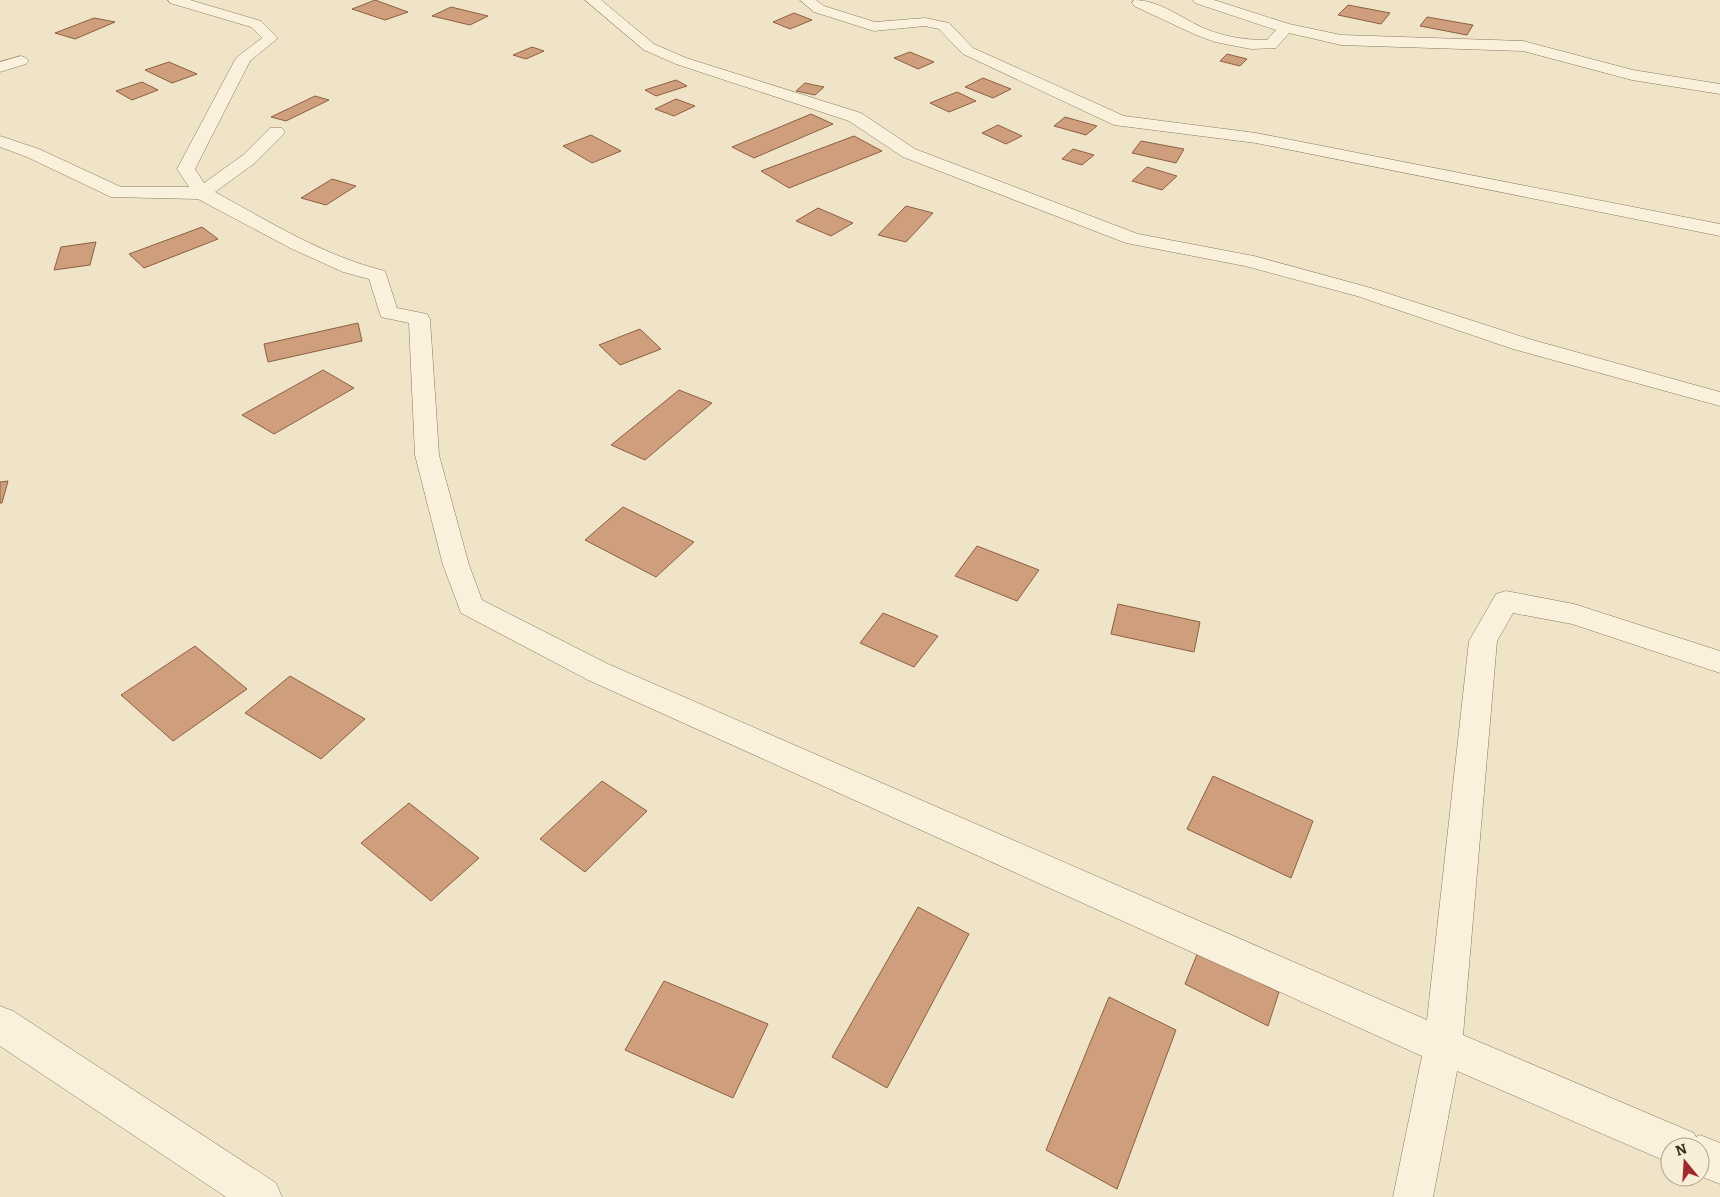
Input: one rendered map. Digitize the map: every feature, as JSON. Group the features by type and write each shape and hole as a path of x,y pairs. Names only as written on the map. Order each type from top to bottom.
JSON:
{"street":[{"path":"175,0 256,24 271,38 244,58 186,169 202,193 297,244 350,268 378,275 388,313 419,319 428,455 456,565 471,606 598,672 1443,1046 1660,1138"},
{"path":"592,0 649,47 681,61 855,117 909,152 1133,239 1247,260 1364,292 1521,344 1720,399"},
{"path":"807,0 819,9 874,27 925,22 944,26 968,51 1120,121 1256,138 1720,230"},
{"path":"1200,0 1285,28 1341,40 1523,46 1632,75 1720,89"},
{"path":"1139,3 1157,8 1193,29 1245,46 1271,45 1285,28"},
{"path":"0,67 21,61"},
{"path":"0,141 33,153 118,193 202,193 249,159 276,132"},
{"path":"1413,1197 1443,1046 1483,641 1506,601 1574,614 1720,662"},
{"path":"0,1024 262,1197"}],"building":[{"path":"375,0 408,12 385,20 352,9"},
{"path":"1348,5 1390,13 1381,24 1338,15"},
{"path":"451,7 488,16 470,25 432,16"},
{"path":"794,13 812,20 790,29 773,22"},
{"path":"1427,17 1473,25 1467,35 1420,26"},
{"path":"94,18 115,22 75,39 55,33"},
{"path":"532,47 544,51 526,59 513,55"},
{"path":"910,52 934,62 918,69 894,58"},
{"path":"1227,54 1247,59 1240,66 1220,61"},
{"path":"169,62 197,74 172,83 145,70"},
{"path":"983,78 1011,89 993,98 965,87"},
{"path":"676,80 687,86 656,96 645,90"},
{"path":"142,82 158,90 132,100 116,91"},
{"path":"805,83 824,87 815,95 796,91"},
{"path":"957,92 976,101 949,112 930,103"},
{"path":"315,96 329,100 286,121 271,117"},
{"path":"676,99 695,106 674,116 655,109"},
{"path":"811,114 833,124 754,158 732,147"},
{"path":"1065,117 1097,126 1086,135 1054,126"},
{"path":"998,125 1022,136 1006,144 982,133"},
{"path":"591,135 621,151 592,163 563,146"},
{"path":"854,136 882,151 789,188 761,171"},
{"path":"1141,141 1184,149 1176,163 1132,153"},
{"path":"1073,149 1094,155 1082,165 1062,159"},
{"path":"1147,167 1177,176 1162,190 1132,181"},
{"path":"332,179 356,186 326,205 301,198"},
{"path":"906,206 933,213 906,242 878,235"},
{"path":"818,208 853,223 831,236 796,221"},
{"path":"202,227 218,239 144,268 129,254"},
{"path":"96,242 90,265 54,270 61,247"},
{"path":"358,323 362,341 268,362 264,344"},
{"path":"640,329 661,349 620,365 599,345"},
{"path":"323,370 354,388 274,434 242,415"},
{"path":"679,390 712,403 645,460 611,445"},
{"path":"8,481 2,503 0,503 0,482"},
{"path":"623,507 694,542 656,577 585,540"},
{"path":"977,546 1039,570 1017,601 955,576"},
{"path":"1118,604 1200,622 1194,652 1111,634"},
{"path":"883,613 938,636 914,667 860,643"},
{"path":"195,646 247,689 173,741 121,695"},
{"path":"290,676 365,719 321,759 245,713"},
{"path":"1213,776 1313,821 1291,878 1187,829"},
{"path":"602,781 647,811 585,872 540,839"},
{"path":"409,803 479,858 431,901 361,843"},
{"path":"918,907 969,934 887,1088 832,1057"},
{"path":"1198,952 1279,992 1268,1026 1185,984"},
{"path":"664,981 768,1024 733,1098 625,1050"},
{"path":"1109,997 1176,1030 1117,1189 1046,1150"}]}
